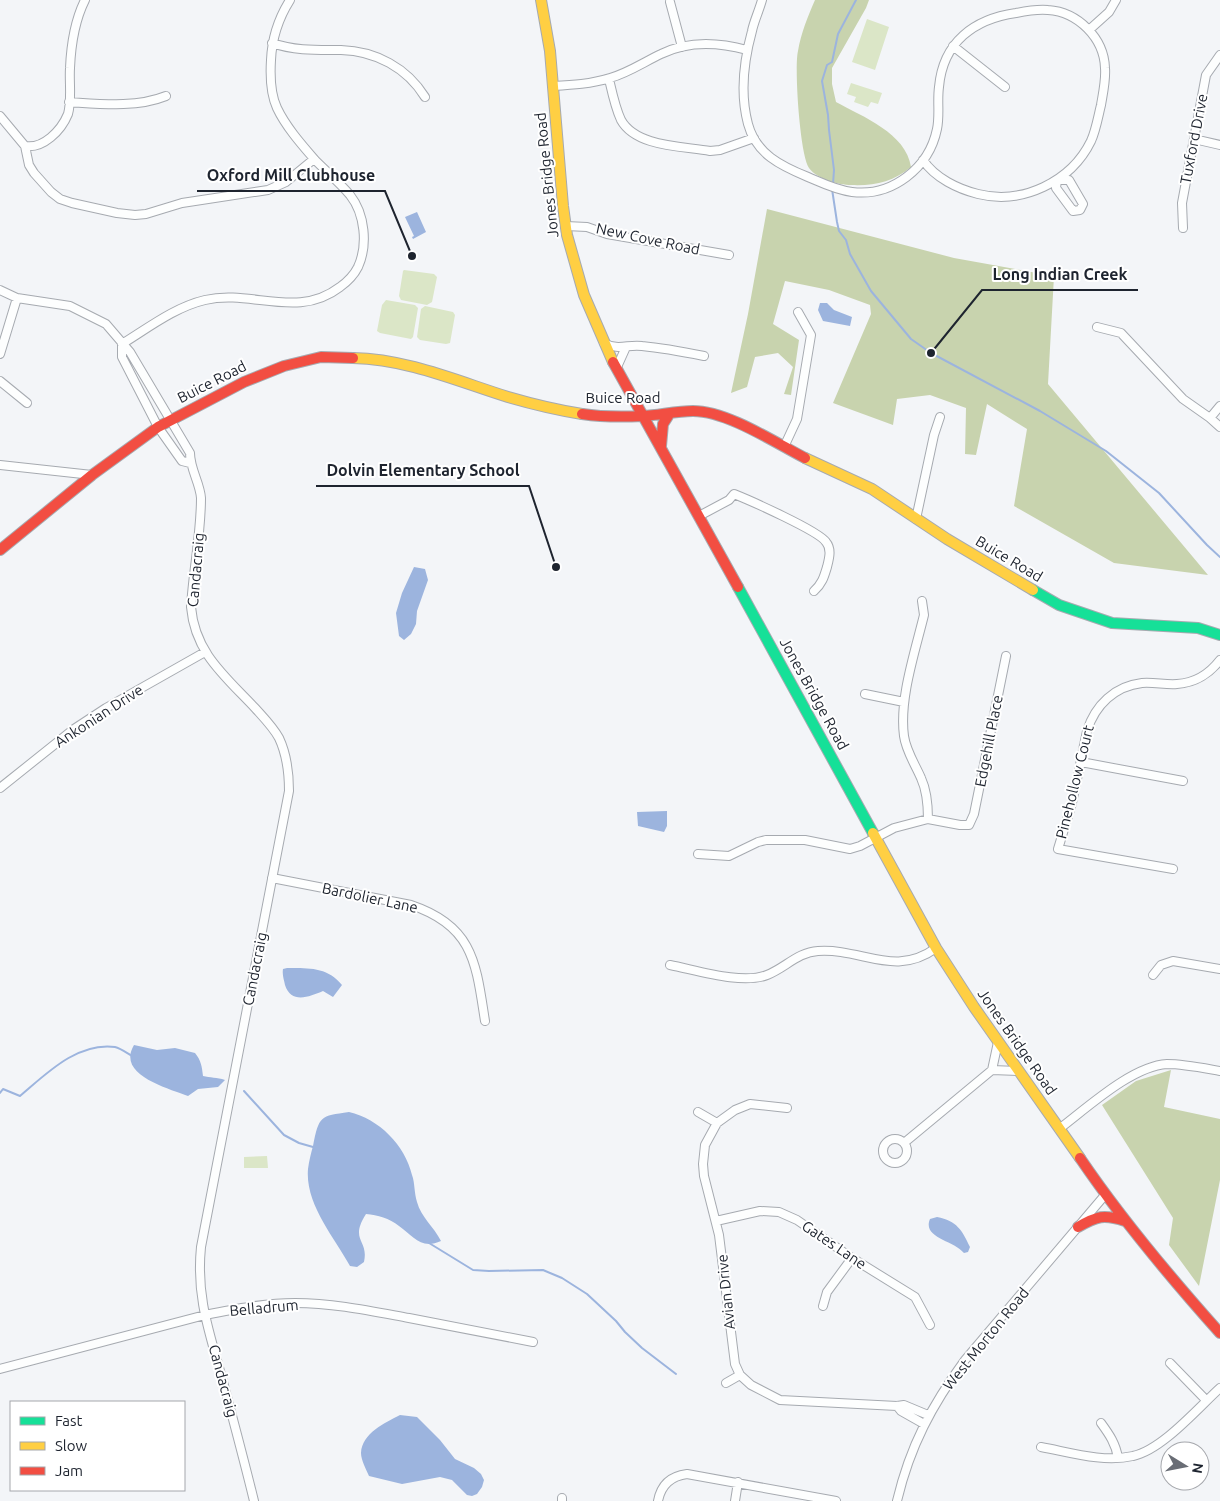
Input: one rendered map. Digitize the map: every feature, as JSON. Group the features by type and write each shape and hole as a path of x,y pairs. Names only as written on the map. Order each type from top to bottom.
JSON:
{"main road":[{"name":"Jones Bridge Road","path":"541,0 550,51 566,226 574,264 584,295 604,343 936,948 998,1042 1105,1195 1178,1286 1220,1332"},
{"name":"Buice Road","path":"0,550 92,475 170,420 266,372 301,361 341,356 372,358 434,372 509,397 569,412 600,416 643,416 694,411 713,414 731,420 784,448 872,489 947,539 1058,605 1112,622 1220,628"},
{"path":"660,447 663,424 670,413"},
{"name":"Buice Road","path":"1198,628 1220,635"},
{"path":"1078,1227 1096,1216 1107,1215 1126,1221"}],"street":[{"path":"24,146 33,147 42,143 58,130 68,113 72,45 76,25 85,0"},
{"path":"190,463 182,461 158,427 122,357 122,344 180,309 203,300 218,297 235,297 304,303 327,296 346,282 358,268 362,255 363,225 351,196 314,159 295,136 277,107 271,83 272,43 276,26 290,0"},
{"path":"762,0 747,50 744,73 744,98 747,121 754,138 766,154 781,166 832,188 850,192 871,192 892,186 909,175 924,160 932,146 937,129 938,88 946,58 953,46 968,31 985,20 1001,15 1034,10 1050,10 1065,13 1089,30 1100,48 1106,68 1105,83 1092,140 1071,169 1058,180 1041,189 1022,195 986,196 950,184 934,172 924,160"},
{"path":"1089,30 1104,17 1116,0"},
{"path":"670,2 682,46"},
{"path":"272,43 286,48 361,52 398,68 419,87 425,97"},
{"path":"553,86 586,84 609,79 682,46 715,43 747,50"},
{"path":"953,46 1005,87"},
{"name":"Tuxford Drive","path":"1183,228 1182,203 1206,75 1220,55"},
{"path":"609,79 614,100 622,120 630,131 643,139 710,151 720,150 754,138"},
{"path":"69,102 120,104 159,99 166,96"},
{"path":"0,116 24,146 29,165 34,173 60,199 108,211 135,215 156,212 182,203 268,190 286,182 314,159"},
{"path":"1194,139 1220,145"},
{"name":"New Cove Road","path":"566,226 588,227 607,234 729,255"},
{"name":"Candacraig","path":"0,290 17,298 70,306 106,324 130,352 190,453 190,463 200,494 200,518 191,607 195,630 205,652 215,665 269,723 279,738 289,773 289,791 201,1247 199,1282 205,1315 254,1501"},
{"path":"0,354 17,298"},
{"path":"784,448 797,419 811,335 798,312"},
{"path":"1097,327 1121,333 1183,399 1220,427"},
{"path":"604,343 610,347 635,345 704,356"},
{"path":"617,368 626,347"},
{"path":"0,382 27,403"},
{"path":"1210,418 1220,406"},
{"path":"916,519 934,435 940,417"},
{"path":"0,465 92,475"},
{"path":"699,516 729,500 734,494 807,528 825,539 830,547 829,559 821,586 814,590"},
{"path":"698,854 729,856 766,840 805,840 850,848 860,846 894,828 928,820 924,787 904,738 904,702 924,615 922,601"},
{"name":"Ankonian Drive","path":"0,788 74,729 106,708 205,652"},
{"name":"Edgehill Place","path":"928,820 969,825 974,814 1006,656"},
{"name":"Pinehollow Court","path":"1173,869 1058,849 1072,803 1090,721 1097,709 1107,698 1128,685 1144,683 1178,684 1193,681 1211,670 1220,660"},
{"path":"864,694 904,702"},
{"path":"1081,762 1183,781"},
{"name":"Bardolier Lane","path":"272,878 412,905 427,910 440,918 459,935 472,956 477,973 485,1021"},
{"path":"670,965 750,979 769,975 799,956 816,951 832,951 899,962 919,958 936,948"},
{"path":"1153,975 1161,965 1173,961 1220,970"},
{"path":"904,1144 992,1070 998,1042"},
{"path":"1059,1129 1130,1076 1146,1068 1165,1064 1220,1071"},
{"path":"992,1070 1019,1071"},
{"name":"Avian Drive","path":"740,1375 735,1364 730,1332 727,1288 716,1221 706,1185 703,1164 705,1145 717,1123 734,1110 750,1104 787,1108"},
{"path":"698,1112 717,1123"},
{"name":"West Morton Road","path":"897,1501 903,1476 914,1446 928,1415 944,1388 965,1360 1105,1195"},
{"name":"Gates Lane","path":"716,1221 760,1210 779,1212 797,1220 852,1258 915,1297 930,1325"},
{"path":"823,1306 828,1292 852,1258"},
{"name":"Belladrum","path":"0,1369 205,1315 265,1305 324,1304 533,1342"},
{"path":"1170,1363 1206,1400"},
{"path":"726,1383 740,1375 751,1385 780,1400 904,1405 928,1415"},
{"path":"1041,1447 1118,1458 1134,1456 1150,1449 1166,1437 1220,1388"},
{"path":"897,1406 901,1411 924,1424"},
{"path":"1101,1423 1111,1436 1118,1458"},
{"path":"658,1501 661,1491 668,1480 680,1475 694,1474 836,1501"},
{"path":"734,1501 738,1482"}],"green space":[{"path":"815,0 869,0 832,68 832,84 836,102 882,127 901,145 911,167 890,180 868,185 846,185 823,178 809,168 803,147 801,130 797,92 797,60 799,44"},
{"path":"867,19 889,27 875,70 852,62"},
{"path":"851,83 882,93 878,104 871,102 868,107 854,102 856,97 847,94"},
{"path":"767,209 954,258 1054,276 1048,384 1208,575 1114,563 1014,506 1027,429 987,404 976,455 965,454 966,408 930,395 897,399 893,425 833,403 871,314 870,305 829,290 785,281 773,324 799,340 791,395 784,394 793,367 778,353 755,357 747,387 731,393 748,314"},
{"path":"404,270 434,274 437,277 432,302 427,305 401,300 399,296"},
{"path":"386,300 415,305 418,308 413,337 411,339 377,331 382,305"},
{"path":"425,306 453,312 455,315 450,343 420,340 417,337 421,309"},
{"path":"1171,1070 1164,1107 1220,1119 1220,1180 1199,1286 1169,1245 1173,1218 1102,1105 1136,1081"},
{"path":"267,1156 268,1168 244,1168 244,1157"}],"water":[{"path":"417,212 426,232 413,239 412,237 414,236 405,217"},
{"path":"820,303 827,303 834,310 852,317 850,326 823,321 818,310"},
{"path":"414,567 425,569 428,580 417,611 416,624 411,634 404,640 399,636 396,613 402,593"},
{"path":"667,811 667,826 664,832 638,826 637,812"},
{"path":"283,969 324,972 342,985 333,997 323,991 306,997 296,997 288,991 285,985"},
{"path":"134,1045 157,1050 175,1048 195,1053 199,1058 203,1076 225,1080 218,1087 198,1089 188,1096 169,1089 147,1079 138,1072 132,1064 130,1055"},
{"path":"349,1112 360,1115 380,1127 397,1144 409,1164 419,1207 441,1241 428,1244 423,1243 413,1238 391,1221 379,1216 366,1214 359,1230 365,1254 364,1262 357,1267 350,1266 322,1220 311,1195 308,1182 309,1160 319,1123 326,1117"},
{"path":"937,1217 949,1221 958,1227 970,1247 968,1252 964,1253 934,1235 930,1230 930,1219"},
{"path":"400,1415 417,1417 440,1440 455,1459 474,1468 481,1474 484,1480 477,1494 467,1495 452,1480 440,1477 402,1484 369,1476 361,1456 365,1440 375,1430"}],"waterway":[{"path":"833,184 834,170 822,81 827,65 832,62 838,34 856,0"},
{"path":"832,189 839,231 846,240 850,254 871,291 911,339 931,353 1040,411 1106,451 1159,493 1220,557"},
{"path":"0,1093 3,1089 20,1096 63,1061 88,1049 115,1047 132,1056"},
{"path":"244,1091 284,1135 299,1143 313,1147"},
{"path":"429,1243 473,1270 543,1270 562,1278 587,1294 642,1348 676,1374"}],"traffic: fast":[{"path":"738,587 873,833"},
{"path":"1033,590 1059,605 1112,623 1198,628 1220,635"}],"traffic: slow":[{"path":"541,0 550,51 567,235 584,295 613,362"},
{"path":"353,358 393,362 451,378 517,400 582,414"},
{"path":"805,458 872,489 947,539 1033,590"},
{"path":"873,833 936,948 974,1007 1080,1158"}],"traffic: jam":[{"path":"0,550 92,475 158,427 244,382 284,366 321,357 353,358"},
{"path":"613,362 738,587"},
{"path":"582,414 628,417 687,411 706,412 750,428 805,458"},
{"path":"661,446 663,424 670,413"},
{"path":"1080,1158 1147,1248 1220,1333"},
{"path":"1078,1227 1090,1220 1101,1217 1111,1217 1125,1221"}],"place":[{"name":"Oxford Mill Clubhouse","path":"412,256"},
{"name":"Long Indian Creek","path":"931,353"},
{"name":"Dolvin Elementary School","path":"556,567"}]}
